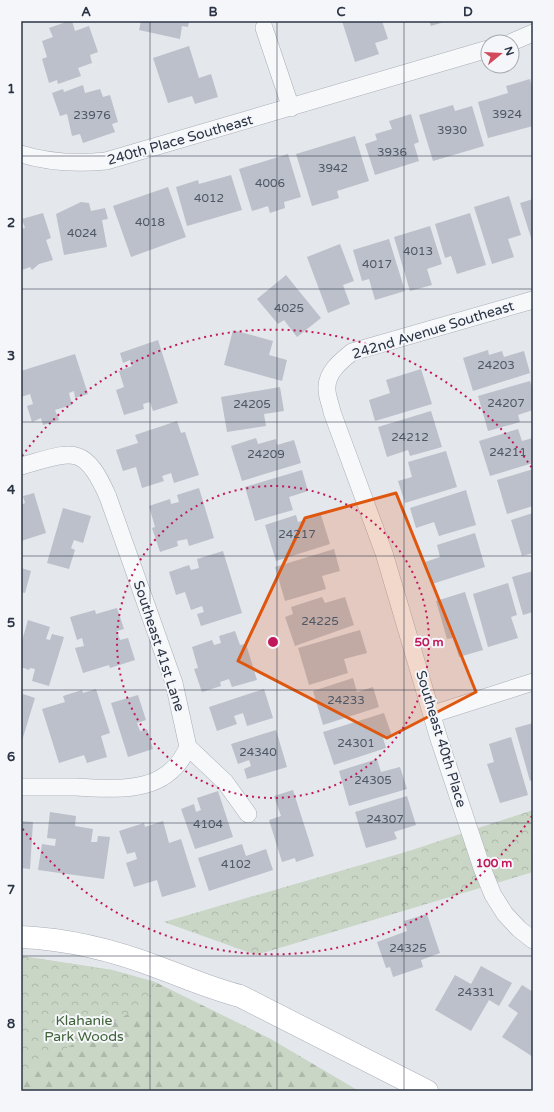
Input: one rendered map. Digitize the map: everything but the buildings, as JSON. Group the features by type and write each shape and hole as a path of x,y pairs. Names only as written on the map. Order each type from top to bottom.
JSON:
{"street":[{"path":"264,28 292,108"},
{"path":"520,39 533,33"},
{"name":"240th Place Southeast","path":"21,154 41,160 61,163 106,161 292,108 480,51"},
{"name":"242nd Avenue Southeast","path":"327,387 332,373 339,362 352,352 533,300"},
{"name":"Southeast 40th Place","path":"327,387 332,412 384,553 477,854 492,895 505,914 519,929 533,940"},
{"name":"Southeast 41st Lane","path":"21,466 71,454 90,463 97,474 108,497 165,659 181,710 188,747"},
{"path":"433,714 533,682"},
{"path":"21,787 127,789 149,784 168,774 182,761 188,747 225,782 248,814"},
{"path":"21,937 39,938 98,948 159,967 214,989 240,996 427,1091"}],"highlighted area":[{"path":"396,493 476,692 387,738 238,661 305,518"}],"green space":[{"path":"533,810 533,872 256,955 164,922 409,851"},
{"name":"Klahanie Park Woods","path":"21,956 112,970 155,982 269,1038 359,1091 21,1091"},
{"path":"21,956 112,970 155,982 148,1003 28,1069 21,1070"}]}
